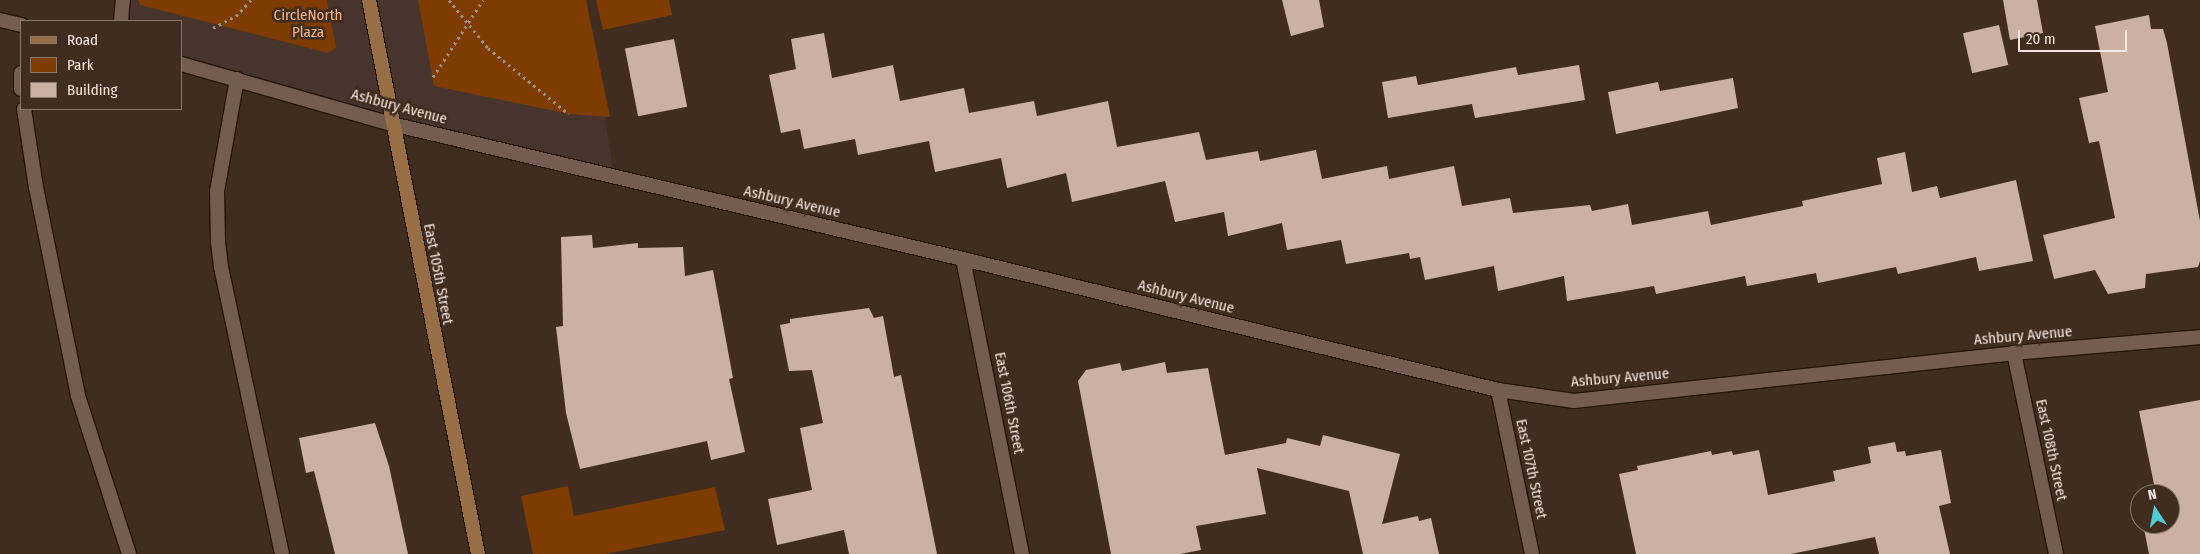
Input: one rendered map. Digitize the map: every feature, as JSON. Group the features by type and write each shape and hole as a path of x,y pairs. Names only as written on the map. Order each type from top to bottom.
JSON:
{"main road":[{"name":"East 105th Street","path":"369,0 478,554"}],"street":[{"path":"121,20 123,0"},
{"path":"0,20 20,25"},
{"name":"Ashbury Avenue","path":"182,64 392,124 963,259 1498,390 1574,401 2014,353 2200,337"},
{"path":"237,79 217,191 218,242 221,267 282,554"},
{"path":"24,110 36,187 78,396 129,554"},
{"name":"East 106th Street","path":"963,259 1022,554"},
{"name":"East 108th Street","path":"2014,353 2056,554"},
{"name":"East 107th Street","path":"1498,390 1532,554"}],"path":[{"path":"213,28 236,16 251,0"},
{"path":"449,0 488,48 569,114"},
{"path":"433,77 483,0"}],"shaded area":[{"path":"123,0 586,0 614,176 182,64 182,20 121,20"}],"green space":[{"name":"CircleNorth Plaza","path":"138,0 327,0 336,48 328,53 140,5"},
{"path":"418,0 586,0 610,117 569,114 434,86"},
{"path":"596,0 669,0 672,15 603,30"},
{"path":"568,486 574,516 715,487 725,530 605,554 533,554 521,496"}],"building":[{"path":"1282,0 1319,0 1324,27 1291,36"},
{"path":"2003,0 2037,0 2043,33 2010,40"},
{"path":"2149,15 2151,29 2163,29 2167,43 2200,221 2200,261 2198,267 2146,274 2145,288 2108,294 2095,270 2054,279 2043,235 2115,218 2099,141 2089,143 2079,98 2108,92 2095,26"},
{"path":"1999,25 2008,65 1972,73 1963,33"},
{"path":"824,33 832,78 893,65 900,101 964,88 969,113 1034,101 1037,116 1108,101 1117,147 1199,132 1206,160 1258,151 1260,161 1316,150 1322,179 1387,166 1389,179 1454,166 1462,206 1510,198 1513,213 1590,205 1592,211 1628,204 1632,225 1708,211 1711,225 1803,206 1802,201 1882,184 1877,158 1905,152 1912,192 1937,186 1940,198 2016,180 2033,261 1979,271 1976,257 1898,274 1896,267 1818,283 1816,273 1747,286 1745,276 1656,294 1654,286 1567,301 1564,276 1498,291 1494,266 1425,280 1420,257 1410,259 1409,253 1346,264 1341,240 1287,250 1282,223 1228,236 1224,212 1175,222 1165,181 1072,202 1066,173 1007,188 1001,158 935,172 929,141 858,155 855,139 804,149 800,129 781,133 769,75 796,69 791,39"},
{"path":"674,39 687,107 638,116 625,49"},
{"path":"1579,65 1585,100 1475,118 1472,104 1388,118 1382,82 1416,76 1418,85 1516,67 1518,75"},
{"path":"1733,78 1738,108 1616,134 1608,92 1658,82 1660,91"},
{"path":"592,235 593,248 638,243 638,248 683,247 685,276 713,270 733,378 729,379 745,452 711,460 707,441 580,469 566,413 556,327 563,326 561,237"},
{"path":"869,308 874,318 883,316 894,377 901,375 937,554 849,554 844,530 777,545 768,499 812,490 800,428 823,423 812,370 789,371 780,325 790,323 790,319"},
{"path":"1165,362 1167,373 1208,368 1225,455 1286,443 1287,438 1320,446 1323,435 1400,454 1382,524 1418,516 1419,521 1431,518 1439,554 1363,554 1349,491 1257,468 1266,514 1196,526 1201,550 1180,554 1111,554 1078,381 1086,370 1120,363 1122,371"},
{"path":"2200,400 2200,554 2149,554 2145,534 2180,534 2180,484 2154,484 2139,411"},
{"path":"375,423 389,466 408,554 335,554 314,471 306,473 299,438"},
{"path":"1895,442 1897,452 1905,451 1906,456 1941,450 1951,503 1939,506 1950,554 1879,554 1875,537 1791,554 1636,554 1619,474 1638,470 1637,466 1711,451 1712,455 1732,451 1733,455 1759,450 1768,495 1835,481 1833,471 1871,463 1868,447"}]}
